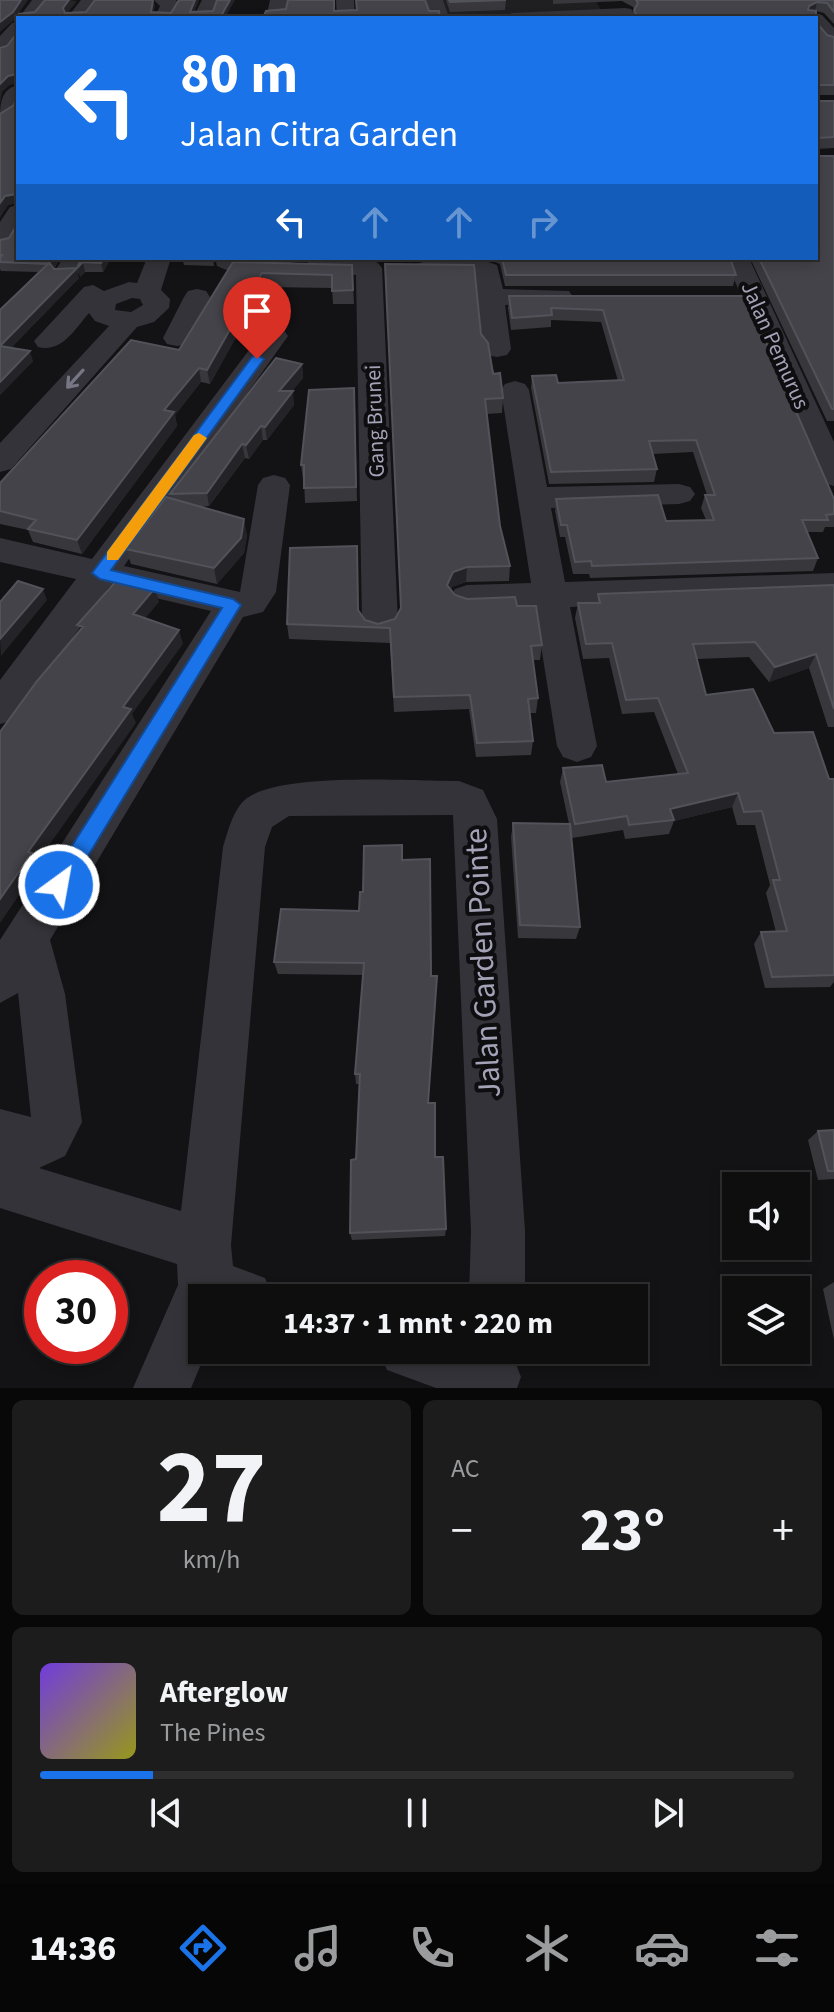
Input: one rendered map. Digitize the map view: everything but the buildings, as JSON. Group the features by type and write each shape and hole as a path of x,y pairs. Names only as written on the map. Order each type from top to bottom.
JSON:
{"street":[{"path":"163,0 170,4 164,16"},
{"path":"591,16 624,10"},
{"path":"818,21 834,39"},
{"path":"0,48 16,29"},
{"path":"0,115 16,94"},
{"path":"0,241 16,215"},
{"path":"0,427 157,260"},
{"path":"226,260 232,264 320,262 368,268 442,271 487,264 497,349"},
{"name":"Jalan Pemurus","path":"738,260 834,476"},
{"name":"Gang Brunei","path":"368,268 380,623"},
{"path":"492,297 586,297"},
{"path":"725,297 754,297"},
{"path":"0,462 115,306"},
{"path":"48,341 115,306 173,327 187,317"},
{"path":"0,709 274,336"},
{"path":"515,390 577,746"},
{"path":"0,550 238,605 257,598 259,592 274,485"},
{"path":"534,498 679,494"},
{"path":"467,598 834,585"},
{"path":"0,981 238,605"},
{"name":"Jalan Garden Pointe","path":"218,1276 244,847 251,820 265,806 289,799 459,798 468,802 476,819 498,1231 497,1284"},
{"path":"0,1135 37,1144 54,1132 57,1122 42,994 27,937"},
{"path":"0,1182 218,1276 162,1388"},
{"path":"461,1364 492,1372"}],"shaded area":[{"path":"438,0 595,0 605,16 443,16"}],"slow traffic":[{"path":"113,556 199,438"}],"route":[{"path":"59,885 233,605 100,573 257,359"}]}
